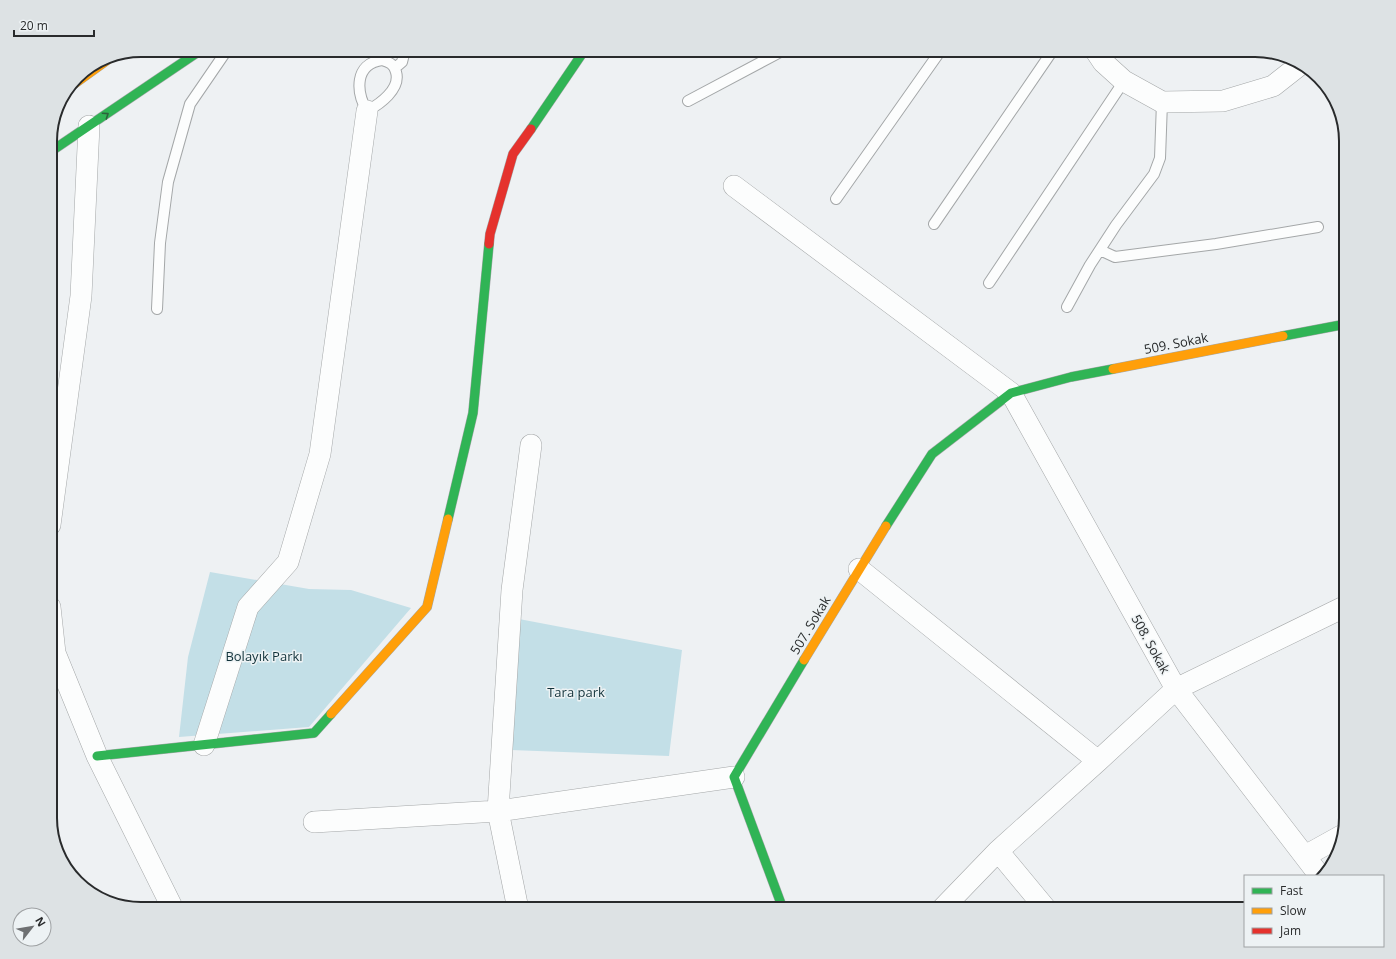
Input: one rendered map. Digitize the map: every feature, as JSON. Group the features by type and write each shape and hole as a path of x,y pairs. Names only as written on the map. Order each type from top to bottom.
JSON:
{"street":[{"path":"57,147 191,57"},
{"path":"97,756 314,733 427,607 473,413 490,234 513,154 580,57"},
{"path":"1100,57 1103,62 1124,81 1162,102 1223,101 1273,86 1296,68"},
{"path":"204,745 248,607 288,562 320,454 367,111"},
{"path":"57,475 82,296 89,126"},
{"path":"734,186 1011,393"},
{"name":"509. Sokak","path":"1011,393 1071,377 1339,325"},
{"name":"507. Sokak","path":"734,777 859,569 932,454 1011,393"},
{"name":"508. Sokak","path":"1011,393 1176,688 1318,873"},
{"path":"517,902 498,811 512,590 532,445"},
{"path":"859,569 1098,762"},
{"path":"949,902 998,851 1098,762 1176,688 1339,609"},
{"path":"57,659 97,756 170,902"},
{"path":"314,822 498,811 734,777 780,902"},
{"path":"1305,856 1336,838"},
{"path":"998,851 1040,902"}],"lane":[{"path":"157,309 160,243 168,182 190,104 222,57"},
{"path":"395,68 402,62 403,57"},
{"path":"688,101 771,57"},
{"path":"836,199 936,57"},
{"path":"934,224 1048,57"},
{"path":"382,60 389,62 395,68 397,77 396,84 382,101 367,111 362,103 358,83 361,76 365,69 376,61 382,60"},
{"path":"989,283 1124,81"},
{"path":"1067,307 1100,250 1154,174 1160,158 1162,102"},
{"path":"1100,250 1115,257 1216,244 1318,227"}],"green space":[{"name":"Bolayık Parkı","path":"210,572 309,589 351,590 411,608 309,727 179,737 188,657"},
{"name":"Tara park","path":"519,619 682,650 669,756 511,750"}],"traffic: fast":[{"path":"57,147 191,57"},
{"path":"531,129 580,57"},
{"path":"448,519 473,413 489,244"},
{"path":"1283,336 1339,325"},
{"path":"886,526 932,454 1011,393 1071,377 1113,369"},
{"path":"780,902 734,777 804,660"},
{"path":"97,756 314,733 331,714"}],"traffic: slow":[{"path":"1113,369 1283,336"},
{"path":"331,714 427,607 448,519"},
{"path":"804,660 886,526"}],"traffic: jam":[{"path":"489,244 490,234 513,154 531,129"}]}
